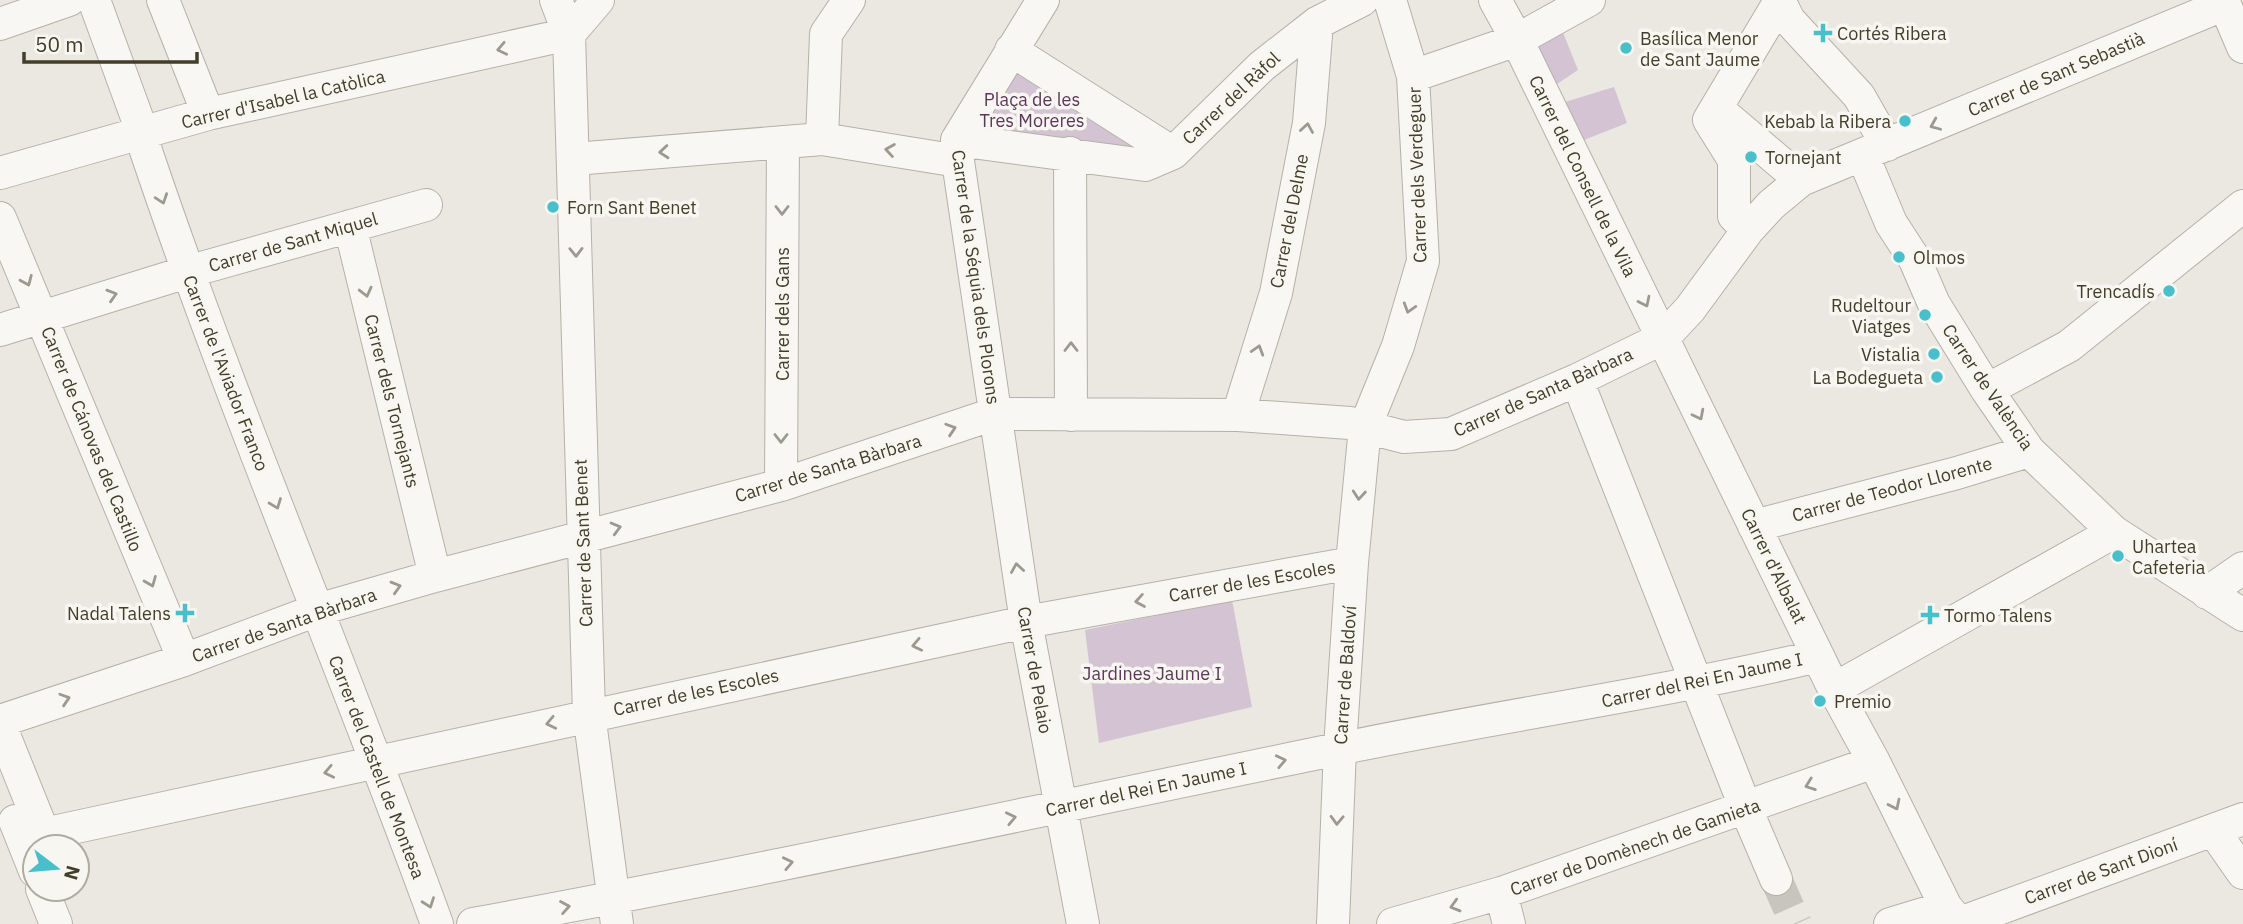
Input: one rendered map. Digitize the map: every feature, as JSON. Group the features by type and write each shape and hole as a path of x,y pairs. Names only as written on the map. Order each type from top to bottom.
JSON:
{"street":[{"path":"0,24 69,0"},
{"name":"Carrer de l'Aviador Franco","path":"94,0 143,134 187,272 317,611"},
{"path":"163,0 208,114"},
{"name":"Carrer de Sant Benet","path":"556,0 569,34 589,715 615,911"},
{"path":"569,34 598,0"},
{"path":"822,139 826,34 849,0"},
{"path":"957,150 1042,0"},
{"name":"Carrer del Ràfol","path":"1173,153 1262,66 1317,23 1362,0"},
{"name":"Carrer dels Verdeguer","path":"1365,427 1398,346 1423,261 1413,76 1390,0"},
{"name":"Carrer del Consell de la Vila","path":"1495,0 1666,346"},
{"path":"1413,76 1517,40 1589,0"},
{"path":"1748,230 1734,216 1734,160 1709,120 1780,1"},
{"name":"Carrer de València","path":"1780,1 1789,20 1859,96 1875,150 1891,223 1915,260 1934,304 1987,390 2029,451 2114,532 2243,615"},
{"path":"2224,2 2243,47"},
{"name":"Carrer de Sant Sebastià","path":"1666,346 1748,230 1771,205 1801,180 2224,2"},
{"name":"Carrer del Delme","path":"1238,415 1276,293 1309,123 1317,23"},
{"name":"Carrer d'Isabel la Catòlica","path":"0,173 208,114 569,34"},
{"path":"1012,50 1173,153"},
{"path":"1716,108 1801,180"},
{"path":"574,159 822,139 957,150 1070,153 1145,165 1173,153"},
{"name":"Carrer dels Gans","path":"781,485 783,142"},
{"name":"Carrer de la Séquia dels Plorons","path":"957,150 994,414"},
{"path":"1070,153 1071,415"},
{"name":"Carrer de Sant Miquel","path":"0,330 187,272 426,205"},
{"path":"1987,390 2069,346 2243,206"},
{"name":"Carrer de Cánovas del Castillo","path":"0,218 184,660"},
{"name":"Carrer dels Tornejants","path":"350,226 435,576"},
{"name":"Carrer de Santa Bàrbara","path":"0,723 317,611 435,576 781,485 994,414 1238,415 1350,423 1404,437 1451,434 1577,380 1666,346"},
{"name":"Carrer d'Albalat","path":"1666,346 1834,689 1955,918"},
{"path":"1577,380 1746,809 1776,878"},
{"name":"Carrer de Pelaio","path":"994,414 1026,622 1083,924"},
{"name":"Carrer de Baldoví","path":"1333,924 1340,748 1352,563 1365,427"},
{"name":"Carrer de Teodor Llorente","path":"1754,526 1957,473 2029,451"},
{"path":"1834,689 2114,532"},
{"name":"Carrer de les Escoles","path":"79,833 378,761 1026,622 1352,563"},
{"path":"2207,593 2243,568"},
{"name":"Carrer del Castell de Montesa","path":"317,611 378,761 437,924"},
{"name":"Carrer del Rei En Jaume I","path":"473,924 615,911 1060,808 1340,748 1696,683 1818,656"},
{"path":"0,723 43,833"},
{"name":"Carrer de Domènech de Gamieta","path":"1393,924 1501,892 1746,809 1874,762"},
{"path":"0,784 21,836"},
{"name":"Carrer de Sant Dioní","path":"1890,924 1955,918 2243,819"},
{"path":"2213,830 2243,873"},
{"path":"1501,892 1509,924"},
{"path":"48,903 56,924"},
{"path":"71,903 79,924"}],"green space":[{"path":"1562,30 1578,70 1554,86 1528,45"},
{"name":"Plaça de les Tres Moreres","path":"1020,67 1159,148 1144,158 978,134"},
{"path":"1614,87 1627,123 1584,140 1565,102"},
{"name":"Jardines Jaume I","path":"1232,600 1252,707 1099,743 1085,630"}],"tunnel":[{"path":"1776,879 1796,924"}],"place":[{"name":"Cortés Ribera","path":"1823,33"},
{"name":"Basílica Menor de Sant Jaume","path":"1626,48"},
{"name":"Kebab la Ribera","path":"1905,121"},
{"name":"Tornejant","path":"1751,157"},
{"name":"Forn Sant Benet","path":"553,207"},
{"name":"Olmos","path":"1899,257"},
{"name":"Trencadís","path":"2169,291"},
{"name":"Rudeltour Viatges","path":"1925,315"},
{"name":"Vistalia","path":"1934,354"},
{"name":"La Bodegueta","path":"1937,377"},
{"name":"Uhartea Cafeteria","path":"2118,556"},
{"name":"Nadal Talens","path":"185,613"},
{"name":"Tormo Talens","path":"1930,615"},
{"name":"Premio","path":"1820,701"}]}
